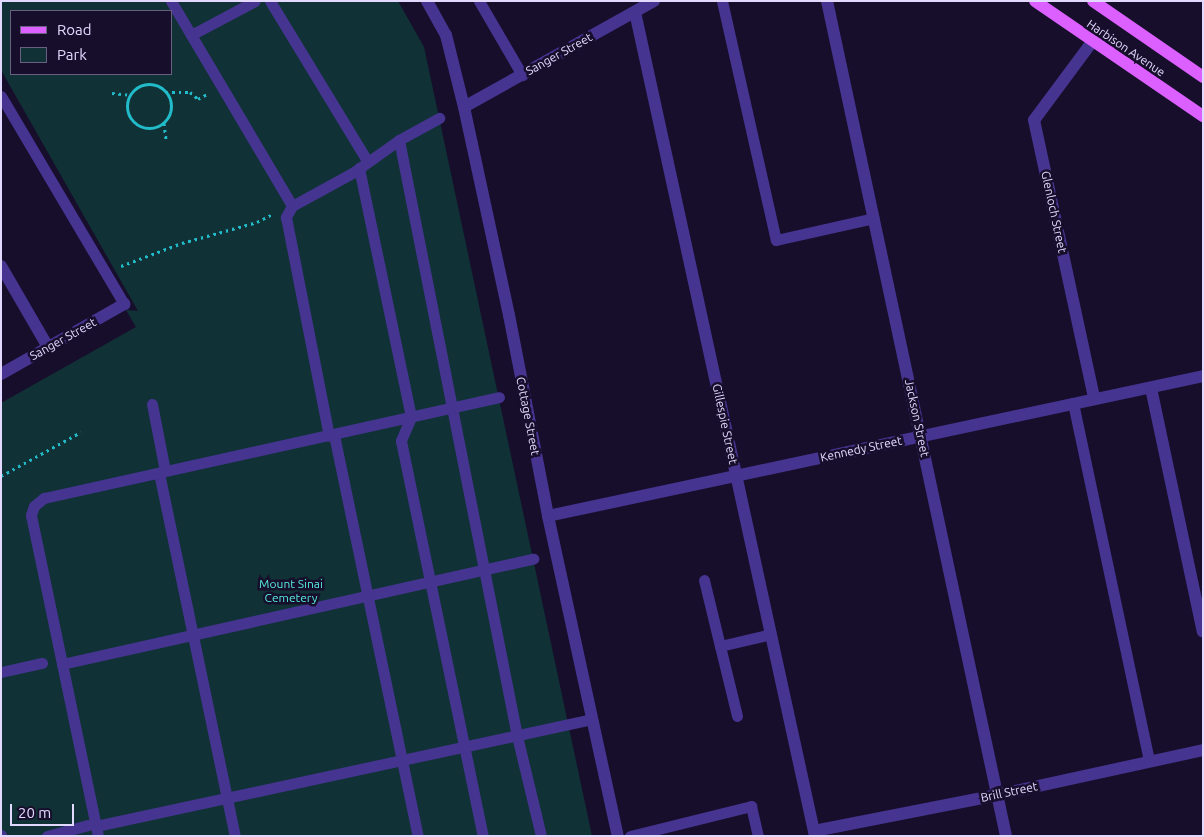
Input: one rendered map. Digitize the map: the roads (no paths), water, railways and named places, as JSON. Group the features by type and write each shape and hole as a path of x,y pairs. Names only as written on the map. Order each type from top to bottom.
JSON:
{"main road":[{"name":"Harbison Avenue","path":"1035,1 1092,42 1203,116"},
{"name":"Harbison Avenue","path":"1092,1 1203,77"}],"street":[{"name":"Cottage Street","path":"427,1 446,35 464,107 548,516 618,836"},
{"name":"Sanger Street","path":"464,107 654,1"},
{"name":"Jackson Street","path":"827,1 1006,836"},
{"name":"Gillespie Street","path":"635,12 815,833"},
{"name":"Glenloch Street","path":"1092,42 1034,120 1094,398"},
{"path":"1,266 48,347"},
{"name":"Sanger Street","path":"1,374 124,304"},
{"name":"Kennedy Street","path":"548,516 1203,376"},
{"path":"1151,388 1203,632"},
{"name":"Brill Street","path":"815,833 1203,750"}],"lane":[{"path":"171,1 292,206"},
{"path":"191,35 255,1"},
{"path":"479,1 522,75"},
{"path":"722,1 776,240 874,218"},
{"path":"272,2 364,165 411,417 401,441 483,836"},
{"path":"1,96 124,304"},
{"path":"418,836 369,596 332,435 286,217 292,206 364,165 398,140 439,118"},
{"path":"398,140 517,736 540,836"},
{"path":"94,829 31,515 34,506 44,498 499,397"},
{"path":"1073,403 1149,762"},
{"path":"152,404 162,472 193,636 235,836"},
{"path":"62,664 431,584 533,559"},
{"path":"704,580 737,716"},
{"path":"720,646 771,634"},
{"path":"1,672 42,662"},
{"path":"47,836 94,829 227,797 592,719"},
{"path":"630,836 751,806 758,836"}],"park label":[{"name":"Mount Sinai Cemetery","path":"291,591"}]}
